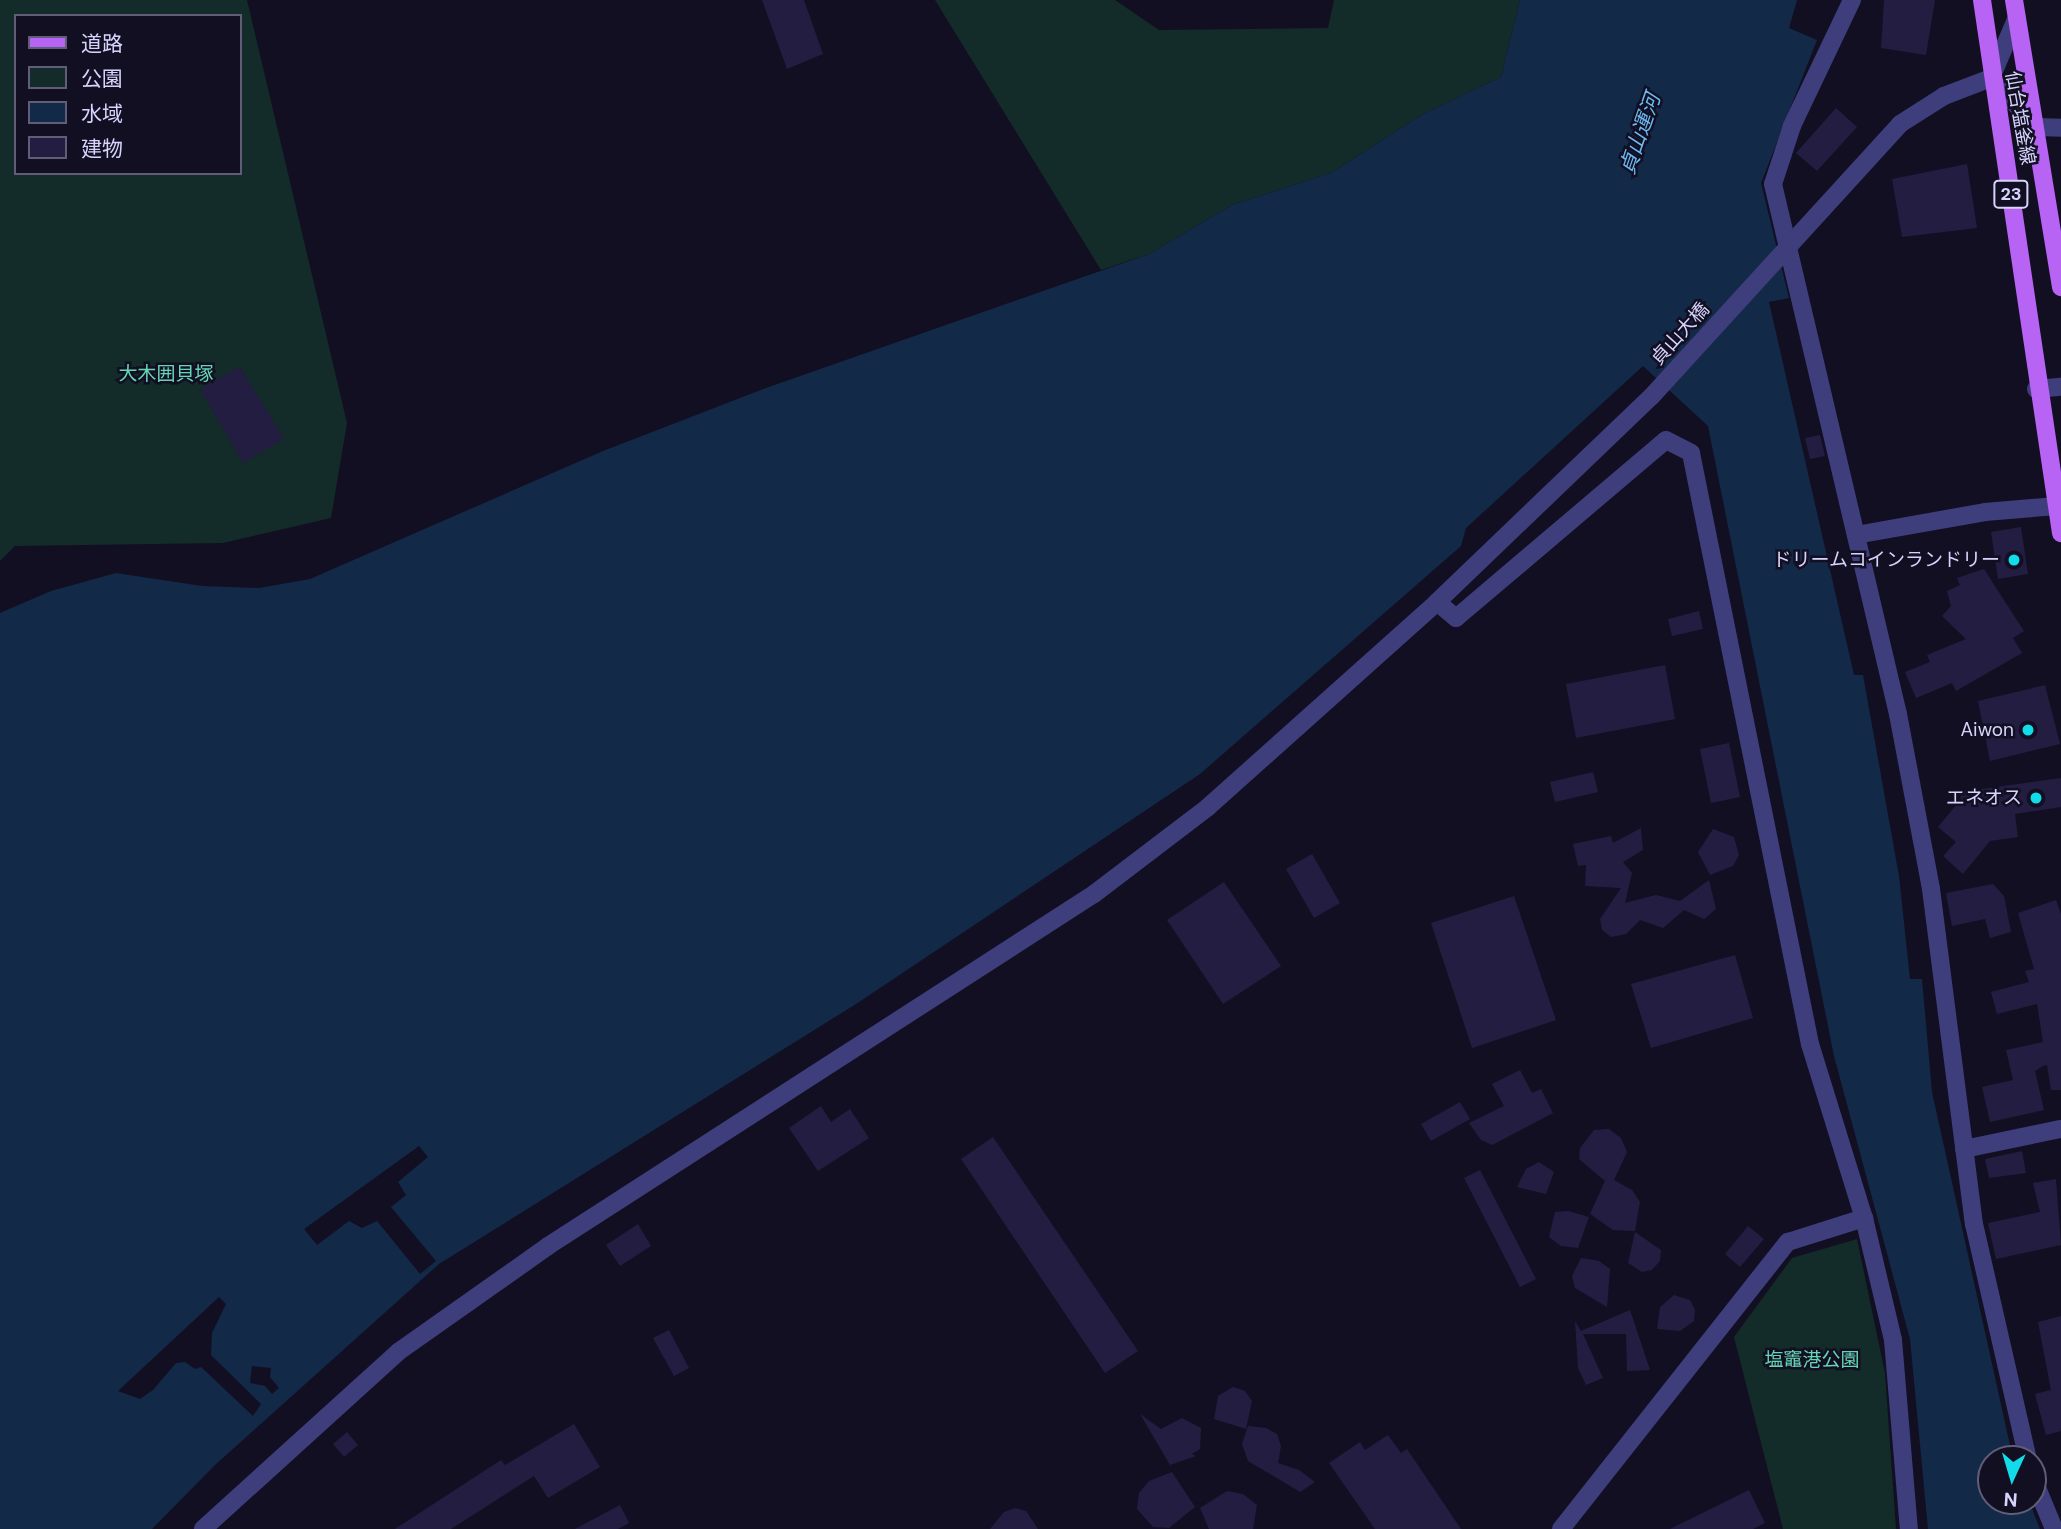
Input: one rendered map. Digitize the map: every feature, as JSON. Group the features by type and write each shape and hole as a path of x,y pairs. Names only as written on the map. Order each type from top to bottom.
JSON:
{"main road":[{"name":"仙台塩釜線","path":"1982,0 2036,390 2061,533"},
{"name":"仙台塩釜線","path":"2016,9 2061,287"}],"street":[{"path":"1852,0 1793,126 1773,184 1898,713 1931,889 1974,1224 2025,1445"},
{"path":"2016,9 1991,78 2037,127 2061,128"},
{"name":"貞山大橋","path":"203,1529 398,1352 548,1246 1094,894 1208,807 1437,602 1651,397 1900,124 1926,107 1991,78"},
{"path":"2036,390 2061,387"},
{"path":"1437,602 1456,618 1666,440 1691,453 1810,1044 1864,1219 1893,1340 1909,1529"},
{"path":"1856,536 1985,512 2057,506"},
{"path":"1964,1149 2061,1129"},
{"path":"1561,1529 1788,1242 1864,1219"},
{"path":"2047,1512 2054,1529"}],"green space":[{"name":"大木囲貝塚","path":"0,0 247,0 347,423 331,518 223,543 15,546 0,561"},
{"path":"935,0 1115,0 1159,30 1328,28 1334,0 1520,0 1501,77 1423,114 1331,173 1232,205 1149,254 1101,270"},
{"name":"塩竈港公園","path":"1857,1239 1885,1373 1896,1529 1783,1529 1734,1337 1792,1258"}],"water":[{"name":"貞山運河","path":"1520,0 1797,0 1789,28 1817,40 1761,183 1789,298 1769,302 1854,675 1863,675 1899,876 1910,979 1922,979 1932,1092 2010,1445 1977,1445 1977,1515 2034,1515 2040,1529 1928,1529 1910,1339 1834,1056 1708,426 1643,366 1466,528 1461,546 1200,774 856,1004 439,1264 215,1465 152,1529 0,1529 0,613 51,591 116,573 202,586 259,588 310,579 603,451 766,388 1149,254 1232,205 1331,173 1423,114 1501,77"}],"pier":[{"path":"419,1146 428,1157 398,1182 406,1195 391,1207 436,1261 420,1274 377,1221 362,1228 349,1221 317,1245 304,1229"},
{"path":"219,1297 226,1304 212,1333 211,1355 261,1404 253,1416 201,1367 195,1369 185,1362 176,1363 153,1390 140,1399 118,1391"},
{"path":"252,1366 271,1368 270,1377 279,1388 272,1394 265,1386 250,1383"}],"building":[{"path":"762,0 804,0 823,54 787,69"},
{"path":"1884,0 1935,0 1926,55 1881,48"},
{"path":"1836,108 1857,127 1817,171 1796,153"},
{"path":"1967,164 1977,228 1902,237 1892,179"},
{"path":"240,367 284,439 243,463 200,389"},
{"path":"1820,435 1825,456 1810,459 1805,438"},
{"path":"2021,527 2028,574 1998,579 1991,532"},
{"path":"1984,569 2024,631 2013,638 2022,653 1956,691 1952,683 1916,698 1905,672 1930,662 1927,655 1966,639 1942,616 1951,606 1947,591 1960,585 1957,578"},
{"path":"1699,611 1703,629 1672,636 1668,619"},
{"path":"1665,665 1675,719 1576,738 1566,684"},
{"path":"2045,685 2060,744 1990,761 1978,701"},
{"path":"1729,743 1740,797 1711,803 1700,749"},
{"path":"1593,772 1598,792 1555,802 1550,782"},
{"path":"2061,778 2061,807 2015,814 2018,837 1990,841 1963,874 1943,856 1956,842 1938,827 1961,799 1960,792"},
{"path":"1641,828 1643,850 1623,862 1632,873 1625,903 1656,895 1680,901 1709,880 1716,909 1704,919 1684,910 1663,928 1640,920 1626,934 1611,937 1602,930 1600,919 1621,888 1585,886 1586,865 1578,866 1573,844 1611,836 1613,843"},
{"path":"1713,829 1734,837 1739,855 1733,866 1710,875 1698,852"},
{"path":"1312,854 1340,903 1314,918 1286,869"},
{"path":"1224,882 1281,966 1223,1004 1167,920"},
{"path":"1993,884 2004,896 2011,932 1990,938 1985,919 1952,926 1946,893"},
{"path":"1514,896 1556,1020 1472,1048 1431,923"},
{"path":"2056,900 2061,914 2061,1090 2051,1090 2047,1065 2043,1066 2035,1071 2044,1110 1990,1122 1982,1087 2013,1080 2006,1050 2043,1042 2037,1004 1997,1014 1991,992 2029,982 2025,971 2034,969 2018,913"},
{"path":"1735,955 1753,1018 1651,1048 1631,984"},
{"path":"1520,1070 1532,1093 1541,1089 1553,1113 1492,1145 1481,1140 1469,1123 1504,1106 1492,1084"},
{"path":"1460,1102 1470,1119 1431,1141 1421,1124"},
{"path":"821,1106 831,1122 850,1109 869,1138 818,1171 789,1128"},
{"path":"1609,1129 1621,1138 1627,1152 1614,1180 1632,1190 1640,1202 1635,1231 1613,1230 1590,1214 1605,1181 1579,1159 1580,1148 1594,1130"},
{"path":"993,1137 1138,1351 1105,1373 961,1159"},
{"path":"2022,1151 2026,1173 1989,1178 1985,1159"},
{"path":"1539,1162 1554,1172 1546,1194 1517,1187 1526,1169"},
{"path":"1480,1170 1536,1279 1520,1287 1464,1178"},
{"path":"2056,1179 2061,1245 1996,1259 1988,1223 2040,1212 2033,1183"},
{"path":"1568,1211 1589,1217 1578,1248 1561,1246 1549,1237 1555,1212"},
{"path":"638,1224 651,1246 620,1266 606,1245"},
{"path":"1748,1226 1764,1239 1740,1267 1725,1254"},
{"path":"1635,1232 1661,1250 1660,1261 1652,1270 1642,1272 1628,1263"},
{"path":"1581,1258 1599,1261 1610,1269 1607,1307 1575,1288 1572,1276"},
{"path":"1674,1295 1690,1300 1695,1310 1694,1321 1680,1331 1657,1329 1660,1307"},
{"path":"1630,1310 1650,1370 1627,1371 1626,1334 1583,1334 1603,1378 1586,1385 1578,1368 1575,1321 1581,1331"},
{"path":"2061,1316 2061,1431 2046,1435 2035,1394 2051,1390 2038,1322"},
{"path":"669,1330 689,1368 674,1376 653,1338"},
{"path":"1233,1387 1245,1391 1252,1401 1246,1429 1214,1419 1218,1396"},
{"path":"1140,1414 1161,1429 1182,1418 1201,1428 1200,1449 1192,1454 1196,1456 1170,1465"},
{"path":"574,1424 600,1467 548,1498 534,1476 451,1529 395,1529 501,1460 505,1465"},
{"path":"1248,1426 1266,1428 1277,1434 1281,1446 1278,1463 1299,1470 1315,1482 1300,1492 1248,1461 1242,1444"},
{"path":"347,1432 358,1445 344,1457 333,1444"},
{"path":"1388,1435 1401,1453 1407,1449 1461,1529 1375,1529 1329,1463 1360,1442 1365,1450"},
{"path":"1172,1472 1195,1507 1169,1528 1153,1527 1137,1509 1139,1493 1149,1481"},
{"path":"1749,1490 1765,1523 1753,1529 1670,1529"},
{"path":"1227,1491 1243,1494 1257,1505 1253,1529 1209,1529 1200,1508"},
{"path":"620,1505 629,1523 618,1529 575,1529"},
{"path":"1015,1508 1026,1511 1038,1529 990,1529 1004,1512"}],"place":[{"name":"ドリームコインランドリー","path":"2014,560"},
{"name":"Aiwon","path":"2028,730"},
{"name":"エネオス","path":"2036,798"}]}
